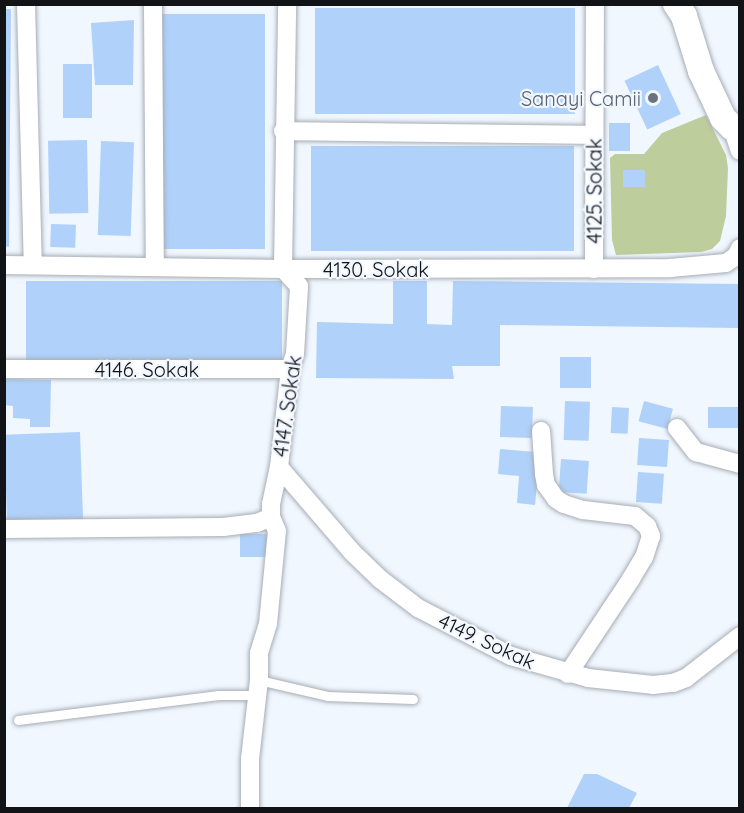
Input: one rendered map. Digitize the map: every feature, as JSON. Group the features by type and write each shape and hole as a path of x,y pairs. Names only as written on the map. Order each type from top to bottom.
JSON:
{"street":[{"path":"26,4 33,265"},
{"path":"153,4 155,267"},
{"path":"283,269 283,131 287,4"},
{"name":"4125. Sokak","path":"594,269 595,4"},
{"path":"676,4 684,16 723,118 737,136"},
{"path":"283,131 594,135"},
{"name":"4130. Sokak","path":"5,270 33,265 283,269 594,269 708,266 726,263 736,256 740,248"},
{"name":"4147. Sokak","path":"250,808 250,759 258,688 259,653 268,624 277,531 271,518 290,369 295,354 299,286 283,269"},
{"name":"4146. Sokak","path":"4,369 290,369"},
{"path":"677,428 696,452 740,464"},
{"path":"541,430 546,485 556,499 573,507 635,516 647,526 651,536 644,557 631,579 568,674"},
{"name":"4149. Sokak","path":"279,467 352,552 380,579 418,608 511,656 568,674 623,684 673,684 705,666 740,636"},
{"path":"4,529 223,527 257,523 271,518"}],"lane":[{"path":"18,720 258,688 327,696 414,699"}],"green space":[{"path":"706,115 726,155 728,168 726,216 720,241 712,249 701,252 616,255 612,240 610,158 615,154 644,154 662,133"}],"building":[{"path":"315,8 575,8 575,114 315,114"},
{"path":"4,9 11,9 9,247 4,246"},
{"path":"160,14 265,14 265,249 160,249"},
{"path":"134,20 133,85 95,85 91,23"},
{"path":"63,64 92,64 92,118 63,118"},
{"name":"Sanayi Camii","path":"658,65 681,114 647,130 624,81"},
{"path":"609,123 630,123 630,151 609,151"},
{"path":"87,140 88,213 49,214 48,141"},
{"path":"101,141 134,142 131,236 98,235"},
{"path":"311,146 574,146 574,251 311,251"},
{"path":"623,170 645,170 645,187 623,187"},
{"path":"51,224 76,225 75,248 50,247"},
{"path":"26,281 282,281 282,361 26,361"},
{"path":"393,281 427,281 427,324 452,325 453,281 739,284 738,328 500,325 500,366 452,366 454,379 316,378 317,322 393,324"},
{"path":"560,357 591,357 591,388 560,388"},
{"path":"5,379 51,380 50,427 30,427 30,419 13,418 13,406 4,405"},
{"path":"565,401 590,402 589,441 564,440"},
{"path":"644,401 673,409 668,429 639,421"},
{"path":"501,406 533,407 532,438 500,437"},
{"path":"612,407 629,408 628,434 611,433"},
{"path":"708,407 740,407 740,428 708,428"},
{"path":"80,432 83,519 7,522 4,435"},
{"path":"639,438 669,440 667,467 637,465"},
{"path":"500,449 536,452 535,474 538,474 535,505 517,503 519,476 498,474"},
{"path":"561,459 589,461 587,494 559,492"},
{"path":"638,472 664,474 662,504 636,502"},
{"path":"240,534 272,534 272,557 240,557"},
{"path":"584,774 597,774 637,793 629,808 567,808"}],"place":[{"name":"Sanayi Camii","path":"653,98"}]}
